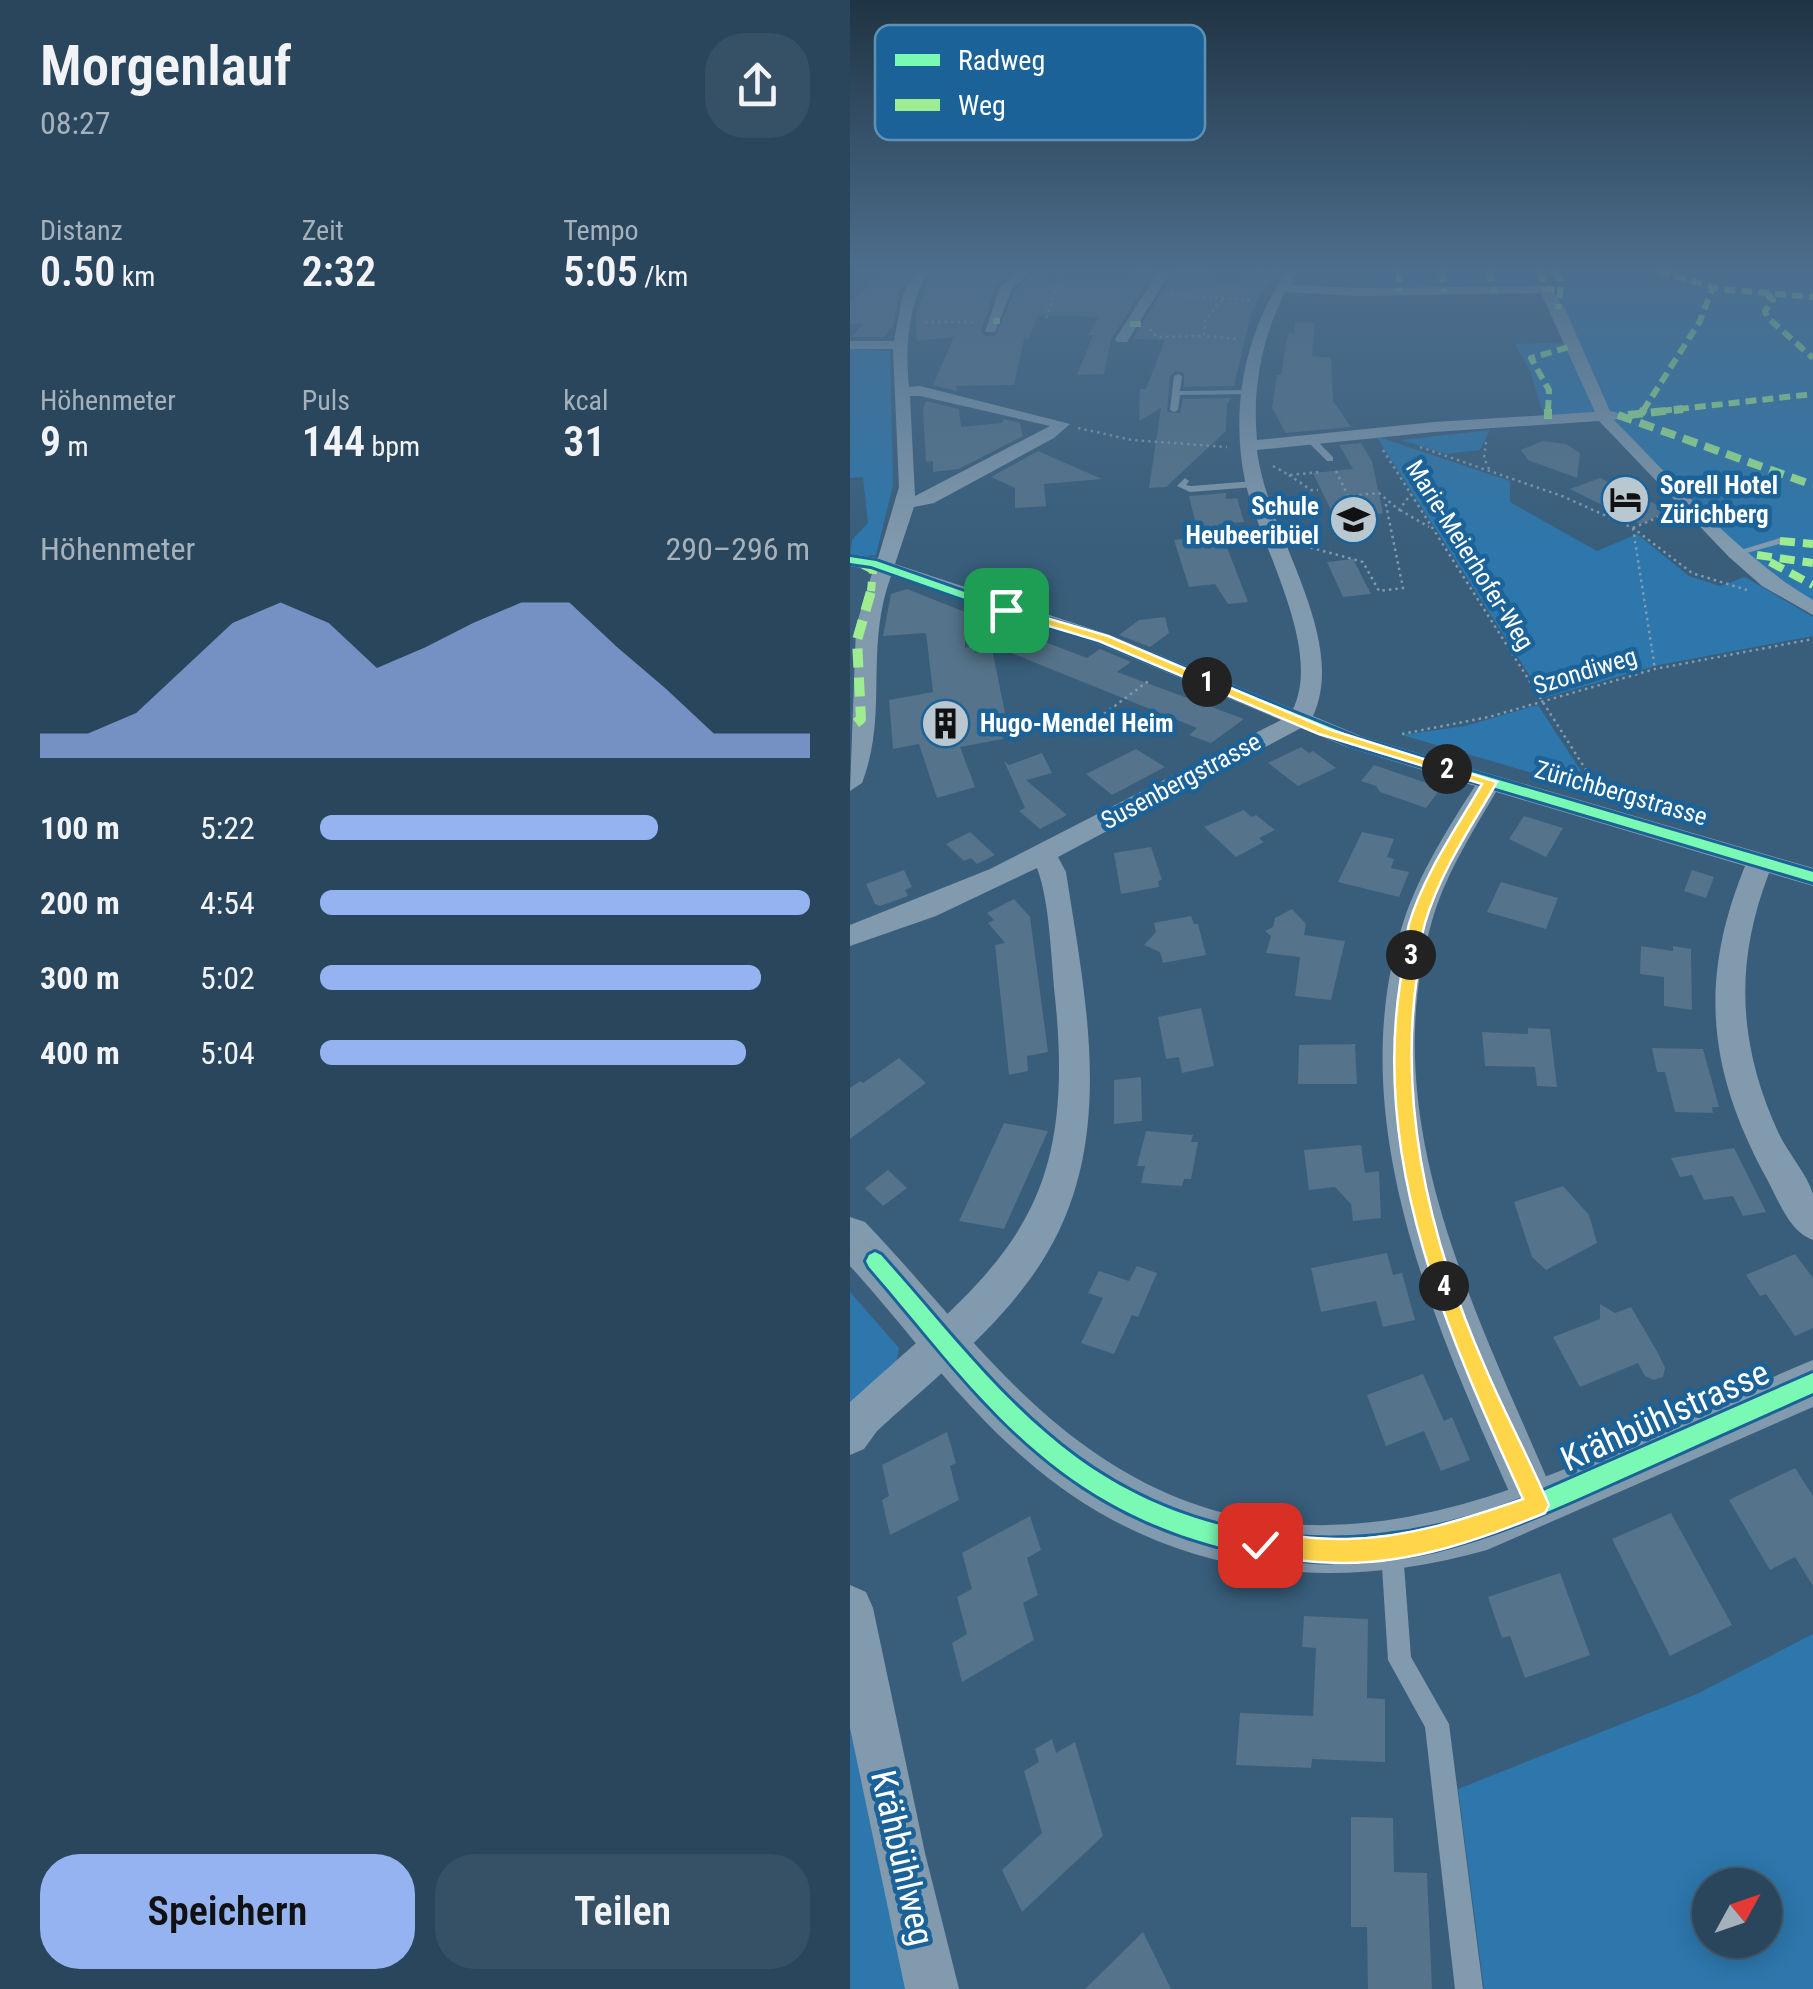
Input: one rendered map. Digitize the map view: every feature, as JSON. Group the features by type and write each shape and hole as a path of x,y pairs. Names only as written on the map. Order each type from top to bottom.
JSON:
{"street":[{"path":"850,784 862,757 868,716 866,622 908,492 901,364"},
{"name":"Susenbergstrasse","path":"850,936 922,911 1043,855 1205,766 1299,721 1309,705 1310,687 1300,610 1240,447 1256,364"},
{"path":"1585,364 1610,416 1736,553 1799,604"},
{"path":"904,392 920,391 1062,424"},
{"path":"1240,447 1498,422 1610,416"},
{"path":"903,504 928,499 1062,424"},
{"name":"Zürichbergstrasse","path":"850,560 885,567 1006,610 1104,638 1299,721 1813,877"},
{"path":"1490,782 1438,871 1416,927 1401,1031 1402,1106 1416,1185 1439,1271 1474,1368 1537,1505"},
{"path":"850,1434 863,1416 986,1302 1030,1248 1059,1190 1074,1119 1076,1051 1053,872 1043,855"},
{"path":"1761,860 1742,910 1730,963 1733,1044 1743,1088 1813,1224"},
{"name":"Krähbühlstrasse","path":"850,1236 1043,1443 1088,1478 1136,1506 1191,1528 1260,1545 1344,1551 1392,1548 1461,1533 1537,1505 1813,1383"},
{"name":"Krähbühlweg","path":"850,1608 899,1853 932,1989"}],"lane":[{"path":"1174,410 1178,376"},
{"path":"1176,393 1251,392"},
{"path":"1311,440 1330,459"},
{"path":"1186,480 1181,486 1190,490 1254,484"},
{"path":"1736,553 1780,541"},
{"path":"1392,1548 1400,1660 1437,1724 1468,1989"}],"path":[{"path":"1490,471 1485,448 1498,422"},
{"path":"1062,424 1132,440 1240,447"},
{"path":"1372,433 1562,496 1633,528 1692,574 1799,604"},
{"path":"1330,459 1348,496 1379,492 1385,500 1433,529"},
{"path":"1265,461 1311,490 1318,490"},
{"path":"1289,475 1316,472"},
{"path":"1400,510 1411,494"},
{"path":"1291,542 1363,562 1380,591 1403,588 1385,500"},
{"path":"1655,669 1631,534 1633,528 1674,511"},
{"path":"1104,714 1159,674"}],"shaded area":[{"path":"850,364 890,364 893,485 876,555 850,557 852,540 868,523 863,477 850,478"},
{"path":"1526,364 1813,364 1813,602 1731,542 1609,418 1544,417"},
{"path":"1490,430 1480,450 1446,454 1401,440"},
{"path":"1376,436 1510,481 1510,502 1597,551 1637,534 1689,576 1720,586 1745,577 1813,617 1813,636 1659,665 1544,698"},
{"path":"1538,705 1594,791 1402,735 1465,726"},
{"path":"850,1292 899,1348 894,1374 850,1420"},
{"path":"1813,1634 1813,1989 1484,1989 1458,1789 1697,1694"},
{"path":"850,1660 910,1989 850,1989"}],"building":[{"path":"942,364 1019,364 1014,385 956,386 957,391 933,385"},
{"path":"1081,364 1106,364 1104,374 1077,375"},
{"path":"1156,364 1239,364 1234,386 1184,387 1184,373 1176,371 1170,376 1167,412 1180,413 1183,399 1232,398 1227,404 1226,431 1166,487 1149,488 1161,408 1139,421 1140,389 1146,389"},
{"path":"1283,364 1331,364 1333,401 1351,427 1286,433 1272,408 1277,375 1281,375"},
{"path":"926,401 959,409 961,427 1002,423 1004,419 1020,423 1023,436 959,469 933,472 933,461 926,462"},
{"path":"1542,441 1566,444 1580,453 1577,478 1528,460 1521,450"},
{"path":"1361,443 1372,461 1383,513 1380,514 1331,510 1313,473 1353,469 1339,445"},
{"path":"1038,451 1102,479 1044,484 1046,506 1015,508 1015,488 991,477"},
{"path":"1600,478 1670,511 1640,524 1570,489"},
{"path":"1226,493 1226,499 1237,498 1244,522 1218,524 1248,602 1228,604 1215,584 1189,587 1174,540 1199,537 1189,496"},
{"path":"1353,559 1371,594 1343,597 1327,562"},
{"path":"907,589 965,612 965,648 973,646 975,653 992,649 1005,713 998,714 1003,739 960,747 975,787 937,798 919,744 893,749 889,700 933,692 926,633 883,636 891,594"},
{"path":"1165,617 1169,633 1150,647 1119,635 1139,620"},
{"path":"1024,634 1087,658 1100,649 1131,662 1117,672 1244,719 1211,743 1189,735 1197,728 1001,649"},
{"path":"1301,747 1336,768 1298,786 1268,763"},
{"path":"1136,749 1165,767 1112,795 1086,774"},
{"path":"1042,753 1052,773 1026,780 1067,815 1040,829 1019,811 1025,808 1004,761 1009,765"},
{"path":"1374,765 1441,788 1426,808 1361,781"},
{"path":"1244,810 1275,830 1259,838 1264,842 1236,857 1204,827"},
{"path":"1524,816 1563,828 1546,857 1509,839"},
{"path":"970,832 995,855 977,864 971,858 964,861 946,844"},
{"path":"1362,832 1394,839 1387,857 1394,859 1391,868 1409,872 1399,897 1338,882"},
{"path":"1151,847 1162,880 1158,881 1159,887 1121,894 1114,853"},
{"path":"904,870 912,887 905,890 908,896 880,906 875,904 866,884"},
{"path":"1692,870 1714,877 1706,898 1684,891"},
{"path":"1501,882 1558,898 1546,929 1487,912"},
{"path":"1014,899 1030,917 1048,1052 1027,1056 1028,1071 1009,1075 995,945 1005,943 988,923 994,920 987,913"},
{"path":"1292,909 1306,924 1304,935 1345,941 1331,1000 1295,996 1300,957 1266,953 1271,936 1265,931 1273,927 1275,918"},
{"path":"1191,916 1194,924 1198,924 1206,955 1163,963 1160,952 1144,945 1156,932 1154,923"},
{"path":"1641,946 1673,951 1673,946 1691,949 1692,1010 1664,1006 1664,977 1640,974"},
{"path":"1201,1008 1214,1066 1182,1073 1179,1057 1166,1059 1158,1017"},
{"path":"1528,1028 1550,1029 1557,1087 1537,1086 1535,1067 1485,1066 1482,1032 1528,1034"},
{"path":"1355,1044 1357,1084 1298,1084 1299,1045"},
{"path":"1652,1048 1703,1049 1719,1107 1712,1107 1713,1113 1675,1112 1665,1072 1657,1072"},
{"path":"899,1058 926,1083 850,1139 850,1088"},
{"path":"1141,1077 1142,1121 1114,1124 1114,1080"},
{"path":"1004,1123 1048,1131 1004,1229 959,1221"},
{"path":"1146,1131 1193,1135 1191,1142 1198,1142 1191,1179 1184,1179 1182,1186 1141,1183 1145,1166 1137,1166"},
{"path":"1361,1145 1365,1173 1379,1171 1381,1218 1353,1221 1351,1204 1335,1187 1309,1190 1304,1150"},
{"path":"1734,1148 1766,1212 1743,1216 1733,1196 1704,1200 1692,1175 1680,1177 1671,1158"},
{"path":"888,1170 907,1188 883,1206 865,1188"},
{"path":"1563,1186 1589,1215 1597,1243 1546,1270 1532,1257 1514,1202"},
{"path":"1387,1253 1393,1275 1402,1273 1415,1320 1383,1327 1376,1301 1321,1312 1311,1268"},
{"path":"1795,1254 1813,1278 1813,1328 1795,1336 1766,1294 1760,1296 1746,1275"},
{"path":"1137,1266 1157,1273 1138,1317 1132,1315 1114,1354 1081,1343 1103,1298 1088,1293 1099,1271 1129,1281"},
{"path":"1600,1304 1615,1313 1631,1307 1665,1368 1663,1377 1654,1380 1645,1376 1638,1363 1580,1387 1553,1337 1600,1319"},
{"path":"1423,1374 1444,1421 1452,1417 1470,1460 1441,1471 1424,1431 1386,1446 1367,1395"},
{"path":"947,1432 956,1463 950,1466 959,1500 890,1535 882,1500 889,1496 882,1465"},
{"path":"1795,1468 1813,1496 1813,1586 1795,1557 1770,1570 1729,1500"},
{"path":"1671,1513 1732,1625 1670,1656 1612,1539"},
{"path":"1030,1516 1041,1550 1027,1558 1038,1595 1023,1603 1034,1640 962,1682 952,1643 967,1634 957,1597 972,1589 962,1553"},
{"path":"1560,1573 1590,1655 1525,1678 1510,1636 1502,1638 1488,1597"},
{"path":"1304,1616 1368,1619 1367,1698 1385,1699 1385,1762 1312,1759 1311,1768 1236,1765 1240,1713 1313,1716 1316,1648 1302,1647"},
{"path":"1052,1739 1056,1753 1075,1742 1103,1836 1022,1912 1002,1870 1042,1833 1024,1771 1039,1762 1035,1749"},
{"path":"1351,1817 1393,1818 1394,1872 1427,1873 1432,1989 1368,1989 1367,1927 1351,1927"},
{"path":"1143,1932 1171,1989 1085,1989"}],"tram line":[{"path":"850,1224 1024,1411 1103,1474 1147,1499"},
{"path":"850,1249 1000,1415 1066,1474 1103,1499"},
{"path":"1526,1499 1813,1373"},
{"path":"1573,1499 1813,1393"},
{"path":"1099,1497 1103,1499"},
{"path":"1142,1497 1189,1517 1237,1530 1337,1540 1436,1528 1532,1497"},
{"path":"1103,1499 1159,1526 1219,1546 1278,1556 1338,1558 1458,1540 1579,1497"}],"marked path":[{"path":"1534,364 1549,390 1548,419"},
{"path":"1641,414 1673,364"},
{"path":"1628,415 1813,394"},
{"path":"1618,415 1813,485"},
{"path":"1780,541 1813,544"},
{"path":"1757,555 1813,563"},
{"path":"1770,562 1813,585"},
{"path":"856,723 861,719 857,640 875,577 873,570 863,565"}],"cycle path":[{"path":"850,560 873,563 1103,639 1355,742 1813,877"},
{"path":"875,1261 991,1393 1068,1464 1114,1495 1163,1519 1215,1536 1269,1546 1379,1548 1433,1540 1486,1525 1813,1383"}],"place":[{"name":"Sorell Hotel Zürichberg","path":"1625,499"},
{"name":"Schule Heubeeribüel","path":"1354,520"},
{"name":"Hugo-Mendel Heim","path":"945,723"}],"route":[{"path":"1006,610 1104,638 1323,731 1490,782 1432,883 1416,927 1401,1031 1402,1106 1416,1185 1439,1271 1474,1368 1537,1505 1461,1533 1392,1548 1344,1551 1260,1545"}]}
